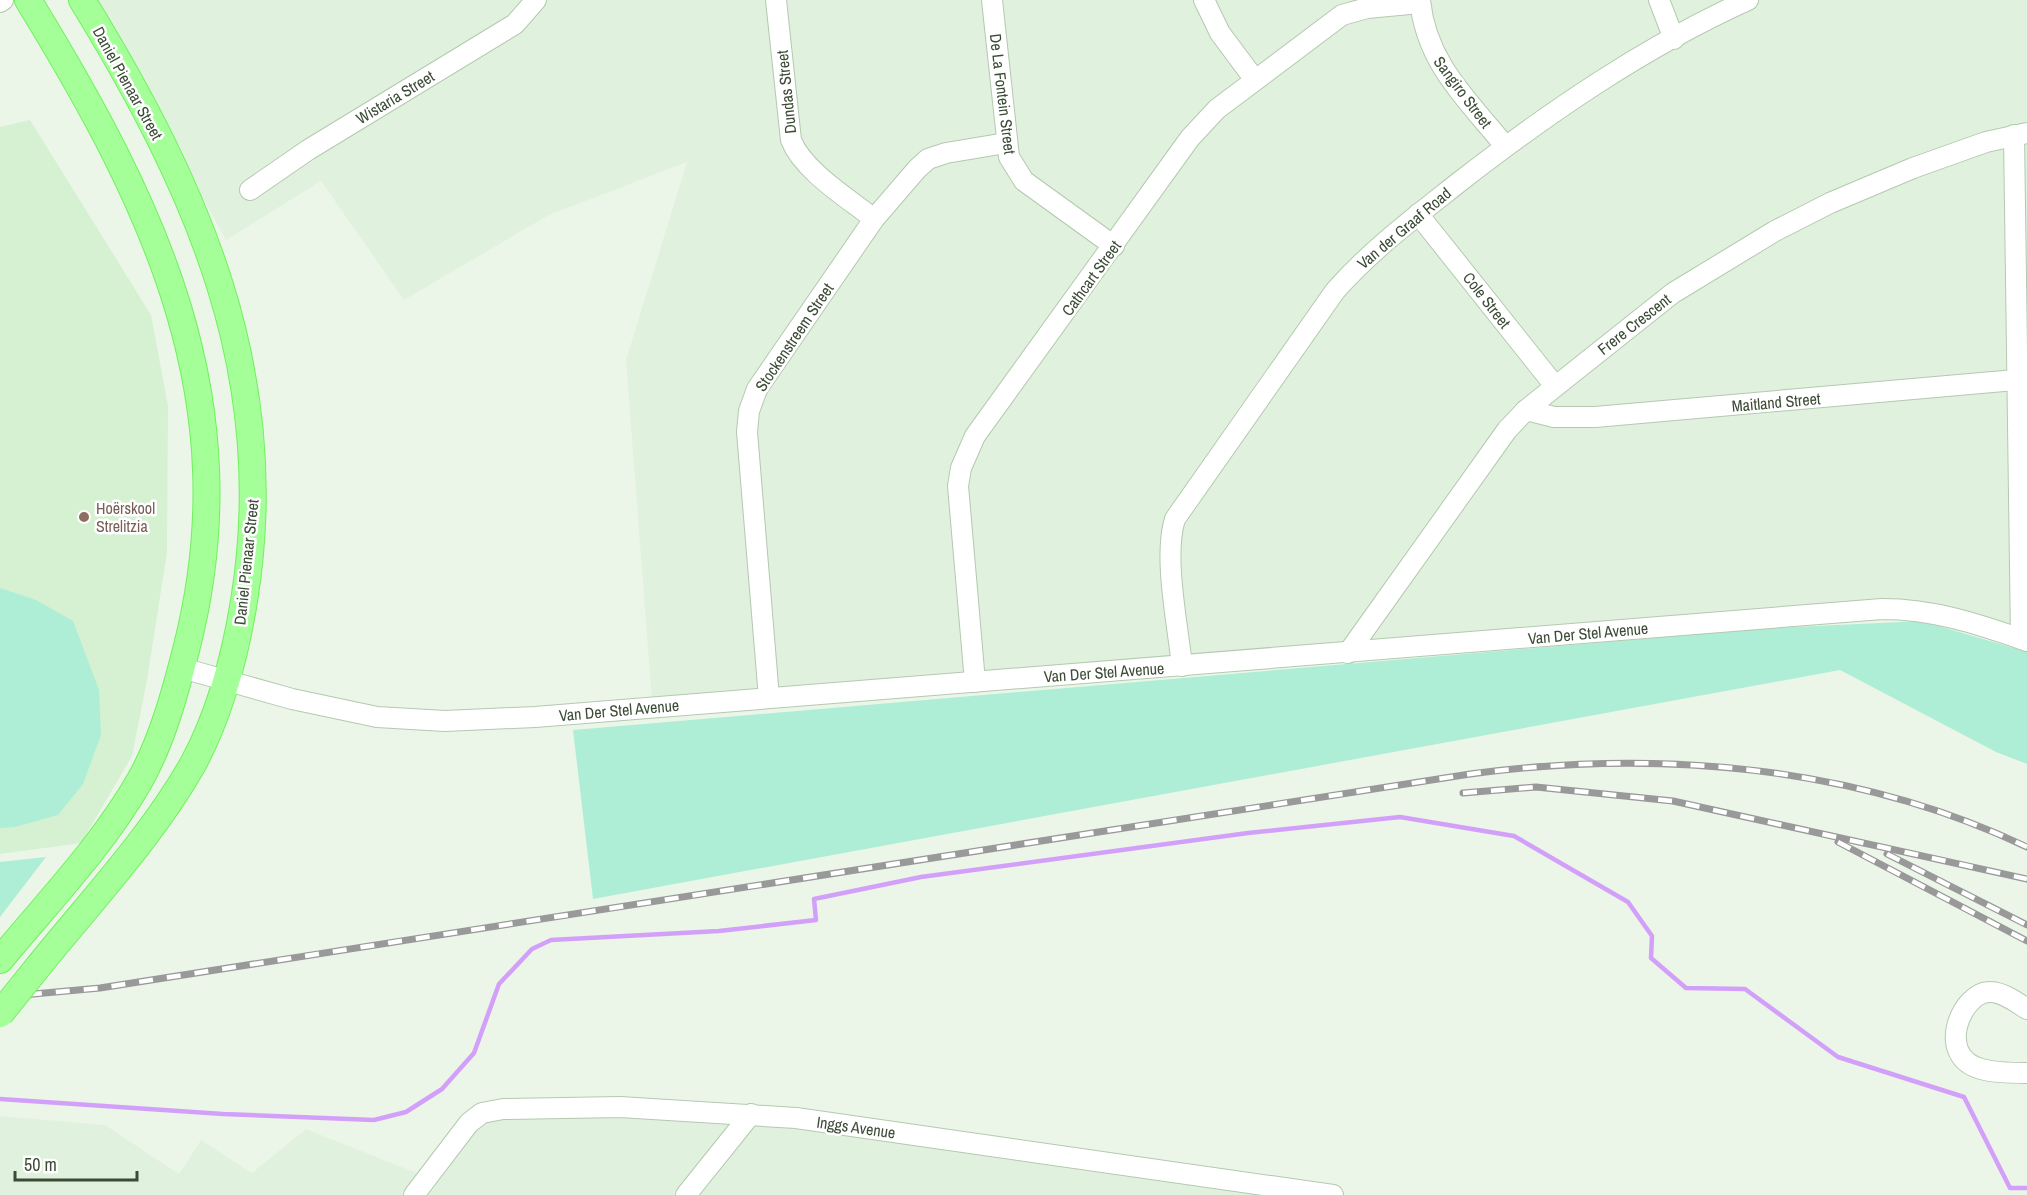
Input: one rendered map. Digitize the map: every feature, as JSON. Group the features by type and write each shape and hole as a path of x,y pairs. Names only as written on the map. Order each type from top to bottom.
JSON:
{"main road":[{"path":"0,960 98,842 141,779 157,743 182,668 202,579 207,537 208,485 202,403 187,331 164,259 104,128 28,0"},
{"name":"Daniel Pienaar Street","path":"0,1014 174,795 203,743 226,681 246,590 254,515 252,435 238,345 225,296 191,207 141,102 82,0"}],"street":[{"name":"Wistaria Street","path":"250,190 308,150 515,24 536,0"},
{"name":"Dundas Street","path":"777,0 791,140 795,150 816,172 874,219"},
{"name":"De La Fontein Street","path":"992,0 1009,157 1024,181 1114,246"},
{"path":"1204,0 1220,33 1255,80"},
{"path":"1659,0 1674,39"},
{"name":"Van der Graaf Road","path":"1182,666 1171,557 1171,535 1175,519 1335,291 1363,260 1505,147 1575,98 1674,39 1748,0"},
{"name":"Cathcart Street","path":"975,682 958,486 961,468 975,436 1201,125 1255,80 1342,15 1367,8 1420,2"},
{"name":"Sangiro Street","path":"1420,2 1425,28 1437,60 1505,147"},
{"path":"2021,134 2024,640"},
{"name":"Frere Crescent","path":"1348,653 1486,458 1526,410 1673,293 1775,231 1830,203 1914,168 1986,142 2021,134"},
{"name":"Stockenstreem Street","path":"769,698 747,432 749,411 757,389 874,219 928,159 946,153 1006,143"},
{"name":"Cole Street","path":"1418,214 1555,386"},
{"name":"Maitland Street","path":"1526,410 1554,417 1595,417 2022,379"},
{"name":"Van Der Stel Avenue","path":"182,668 353,713 445,722 1348,653 1882,609 1946,615 1968,620 2024,640"},
{"path":"2027,1009 1999,993 1986,992 1974,999 1967,1008 1955,1029 1954,1038 1960,1055 1980,1069 2027,1073"},
{"name":"Inggs Avenue","path":"414,1195 469,1123 482,1113 503,1109 620,1107 796,1118 1301,1193 1334,1195"},
{"path":"686,1195 751,1114"}],"shaded area":[{"path":"95,0 2027,0 2027,641 1926,611 652,701 626,360 687,162 549,215 404,300 321,181 226,240"},
{"name":"Hoërskool Strelitzia","path":"30,120 151,315 168,406 167,552 147,680 132,756 81,843 0,854 0,127"},
{"path":"0,588 36,600 73,621 99,690 101,735 83,784 58,815 15,827 0,828"},
{"path":"1922,621 2027,652 2027,764 1996,752 1840,670 593,899 573,730 1770,628"},
{"path":"46,857 0,917 0,862"},
{"path":"693,1110 1332,1195 0,1195 0,1116 105,1125 179,1174 201,1140 252,1173 306,1129 429,1178 479,1118"}],"waterway":[{"path":"0,1099 223,1114 374,1120 406,1112 442,1089 474,1053 499,984 532,949 551,940 719,931 816,920 814,899 921,877 1248,833 1400,817 1514,836 1628,902 1652,936 1651,958 1686,988 1745,989 1838,1057 1964,1097 2010,1188 2027,1188"}],"railway":[{"path":"0,997 100,988 1470,774 1541,767 1612,763 1683,764 1754,770 1824,781 1893,797 1961,819 2027,847"},
{"path":"1463,793 1536,787 1673,801 2027,879"},
{"path":"1838,842 2027,941"},
{"path":"1887,854 2027,925"}],"place":[{"name":"Hoërskool Strelitzia","path":"84,517"}]}
